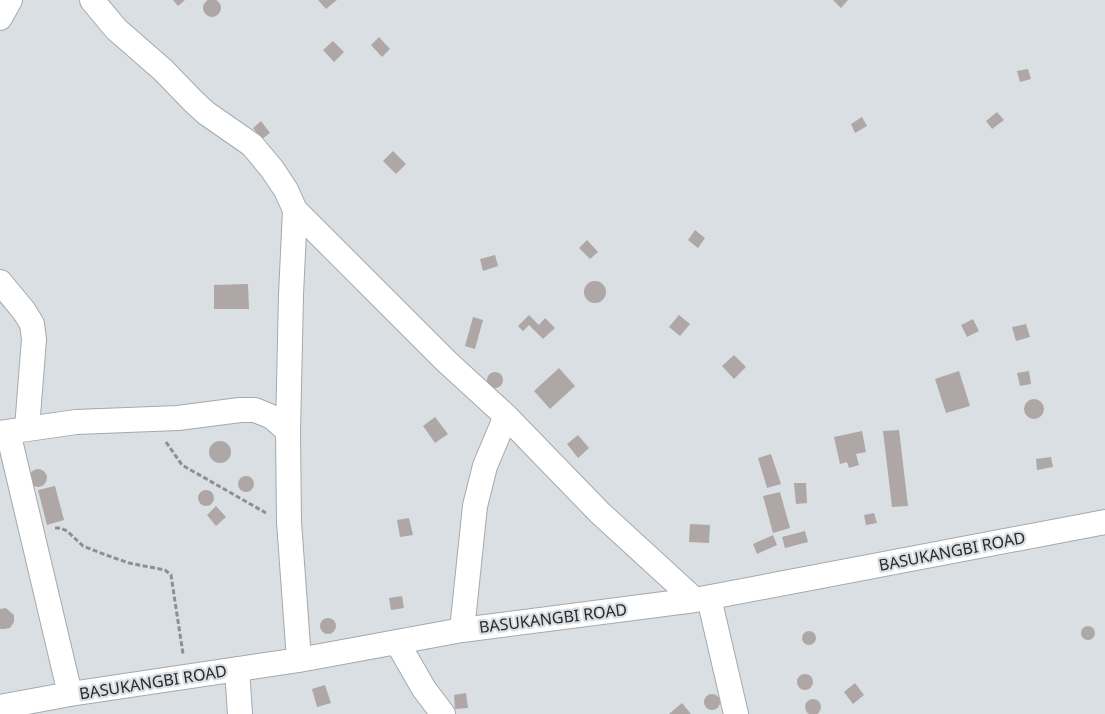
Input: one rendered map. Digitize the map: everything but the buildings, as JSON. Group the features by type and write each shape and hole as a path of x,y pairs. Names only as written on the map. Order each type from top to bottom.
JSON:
{"street":[{"path":"0,18 10,0"},
{"path":"92,0 116,28 163,70 206,113 252,145 272,169 295,210 447,362 506,416 600,514 702,599 736,714"},
{"path":"295,210 288,431 289,522 299,660"},
{"path":"0,282 24,311 32,324 34,339 12,431 32,530 70,694"},
{"path":"12,431 76,422 154,420 255,410 272,417 288,431"},
{"path":"462,630 475,506 485,466 506,416"},
{"name":"BASUKANGBI ROAD","path":"0,707 70,694 299,660 462,630 702,599 1105,522"},
{"path":"397,642 424,689 443,714"},
{"path":"237,669 240,714"}],"path":[{"path":"154,420 168,446 182,465 258,510 289,522"},
{"path":"32,530 60,528 67,531 83,546 129,563 165,570 171,575 174,583 186,677"}]}
